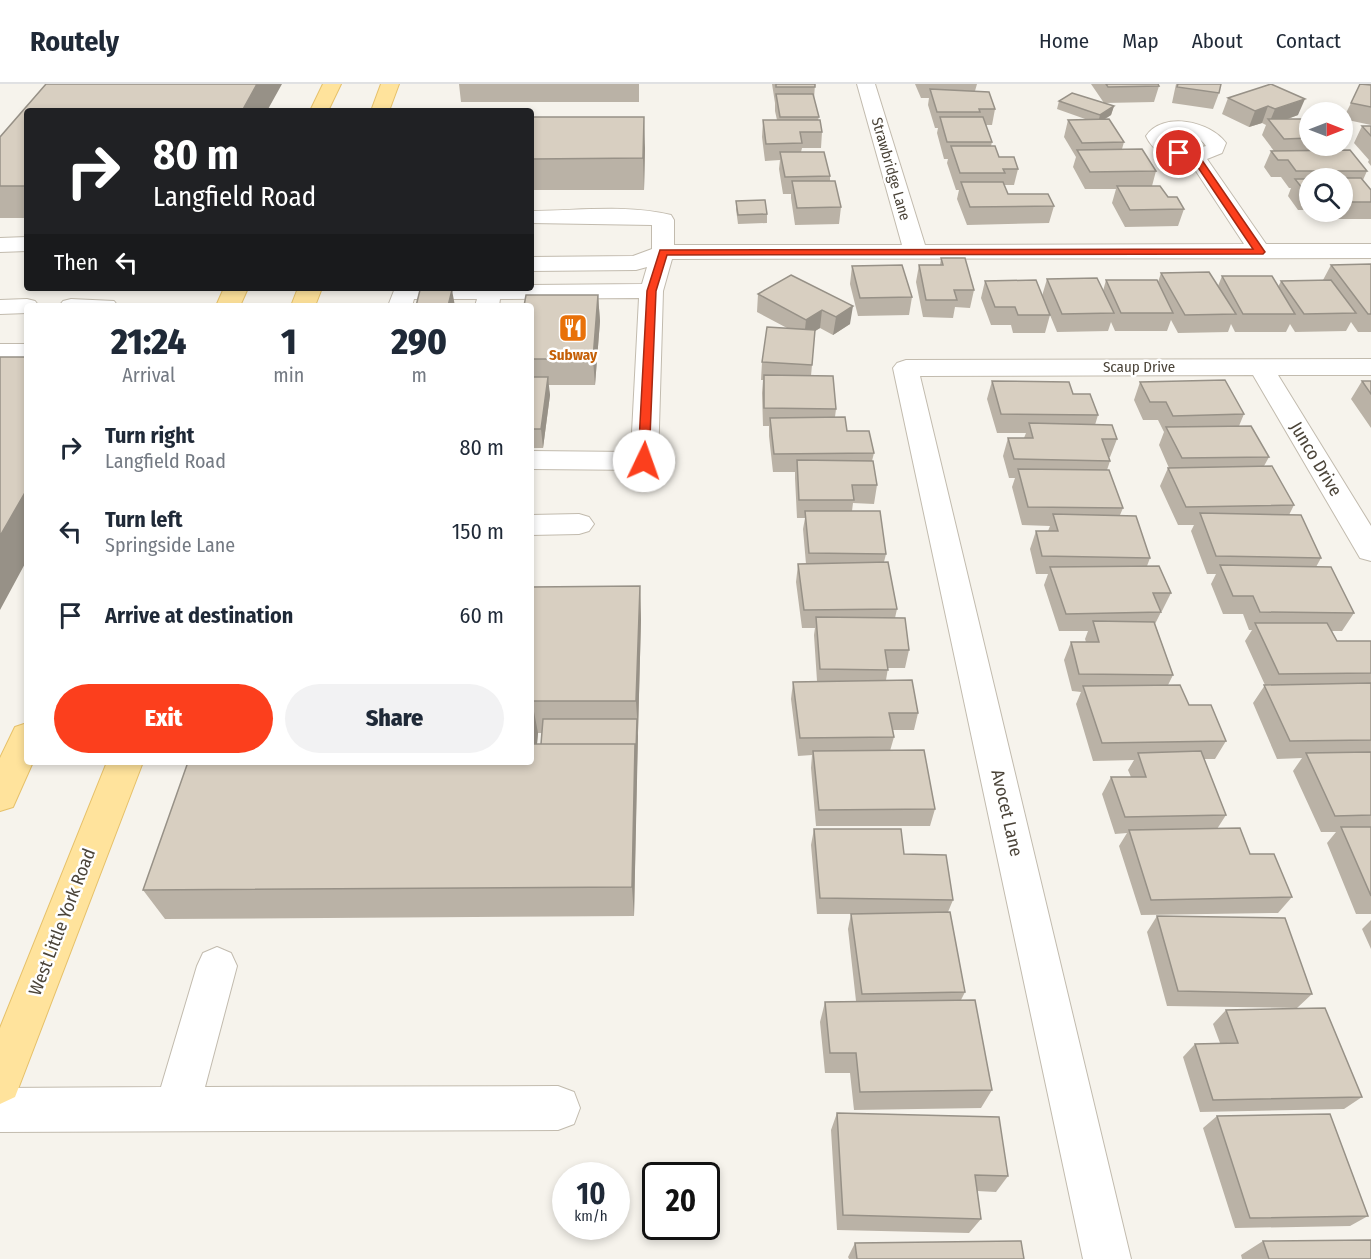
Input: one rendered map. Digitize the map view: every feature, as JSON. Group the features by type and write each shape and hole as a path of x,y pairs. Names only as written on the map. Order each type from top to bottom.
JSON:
{"main road":[{"path":"320,108 332,84"},
{"path":"381,108 390,84"},
{"path":"0,796 24,744"},
{"name":"West Little York Road","path":"0,1082 124,765"}],"street":[{"name":"Strawbridge Lane","path":"866,84 916,253"},
{"path":"1194,154 1260,252"},
{"path":"534,217 641,217 663,220 663,252 651,291 644,461 534,460"},
{"path":"0,245 24,244"},
{"path":"534,264 637,252 1371,251"},
{"path":"0,264 24,264"},
{"path":"401,303 404,292 489,295 651,291"},
{"path":"0,307 24,306"},
{"path":"0,351 24,351"},
{"name":"Junco Drive","path":"1261,367 1371,551"},
{"name":"Scaup Drive","path":"906,368 1371,367"},
{"name":"Avocet Lane","path":"906,368 1107,1259"},
{"path":"534,525 579,524"},
{"path":"177,1109 217,966"},
{"path":"0,1110 558,1108"}],"building":[{"path":"46,84 257,84 244,108 25,108"},
{"path":"776,84 815,84 815,87 776,87"},
{"path":"1106,84 1158,84 1159,86 1108,87"},
{"path":"1178,84 1221,84 1219,93 1177,87"},
{"path":"1271,84 1305,99 1275,109 1268,106 1255,111 1228,98"},
{"path":"1360,84 1371,85 1371,107 1351,102"},
{"path":"930,89 989,92 995,109 979,109 980,112 937,112"},
{"path":"1072,93 1114,106 1100,115 1059,101"},
{"path":"776,94 813,94 819,117 780,117"},
{"path":"24,109 24,186 0,186 0,137"},
{"path":"534,117 644,117 643,158 534,159"},
{"path":"940,117 983,117 992,142 947,142"},
{"path":"1109,119 1124,142 1082,143 1068,120"},
{"path":"1268,119 1299,119 1299,138 1284,139"},
{"path":"763,120 820,120 822,132 800,132 802,143 766,144"},
{"path":"1362,126 1371,126 1371,136"},
{"path":"951,146 995,146 999,157 1014,157 1018,169 1003,169 1005,173 960,173"},
{"path":"1142,149 1156,171 1090,172 1077,150"},
{"path":"1271,151 1299,151 1299,156 1353,156 1353,154 1367,171 1353,171 1353,168 1299,168 1299,171 1296,171 1288,160 1278,160"},
{"path":"780,152 824,152 830,176 785,177"},
{"path":"1353,178 1361,178 1371,190 1371,202 1353,202"},
{"path":"792,181 835,181 841,207 797,208"},
{"path":"961,182 1003,182 1008,194 1048,194 1054,206 970,207"},
{"path":"1117,186 1160,186 1168,197 1177,197 1184,209 1130,210"},
{"path":"765,200 767,214 738,215 736,201"},
{"path":"941,258 965,258 974,290 954,290 957,300 926,300 919,265 943,265"},
{"path":"1371,264 1371,314 1368,314 1331,265"},
{"path":"902,265 912,297 860,298 852,266"},
{"path":"1209,272 1236,314 1185,315 1161,273"},
{"path":"791,275 853,306 836,317 822,310 806,320 758,294"},
{"path":"1222,276 1272,276 1295,314 1243,314"},
{"path":"1097,278 1114,313 1062,314 1047,279"},
{"path":"1036,280 1050,315 1018,315 1015,307 995,307 985,281"},
{"path":"1106,280 1157,280 1173,313 1121,313"},
{"path":"1331,280 1356,313 1304,314 1281,281"},
{"path":"420,291 452,291 449,303 417,303"},
{"path":"526,295 598,295 593,359 534,359 534,303 525,303"},
{"path":"767,327 815,330 812,365 762,362"},
{"path":"0,357 24,357 24,494 0,536"},
{"path":"764,375 833,376 836,409 764,408"},
{"path":"534,377 548,377 541,429 534,429"},
{"path":"1225,380 1244,414 1173,416 1166,402 1150,402 1140,382"},
{"path":"992,381 1069,382 1073,394 1090,394 1098,415 1001,414"},
{"path":"1362,381 1371,381 1371,394"},
{"path":"845,417 847,431 869,431 874,453 774,454 770,418"},
{"path":"1029,423 1112,425 1117,439 1102,439 1110,461 1014,459 1008,438 1033,438"},
{"path":"1251,426 1269,457 1182,458 1166,427"},
{"path":"797,460 873,461 877,485 852,485 854,500 799,500"},
{"path":"1272,466 1294,505 1186,507 1168,468"},
{"path":"1018,469 1109,470 1123,508 1028,507"},
{"path":"805,511 880,511 886,554 809,553"},
{"path":"1200,513 1301,515 1321,558 1216,556"},
{"path":"1053,514 1136,516 1150,558 1042,556 1036,531 1058,531"},
{"path":"888,562 897,609 804,610 798,564"},
{"path":"1220,565 1331,567 1354,613 1260,612 1253,596 1233,596"},
{"path":"1159,566 1171,593 1153,593 1161,612 1066,614 1050,567"},
{"path":"640,586 636,701 534,701 534,587"},
{"path":"816,617 905,618 909,650 885,650 888,670 820,669"},
{"path":"1093,621 1154,622 1173,675 1079,674 1071,642 1099,642"},
{"path":"1255,623 1327,623 1337,641 1371,641 1371,673 1279,674"},
{"path":"912,680 918,713 889,713 894,737 800,738 793,682"},
{"path":"1371,683 1371,740 1290,741 1264,685"},
{"path":"1180,685 1189,705 1211,705 1226,741 1102,743 1083,686"},
{"path":"543,719 637,719 636,751 635,744 541,744"},
{"path":"534,744 635,744 632,887 143,890 187,765 534,765"},
{"path":"924,750 935,809 819,810 813,751"},
{"path":"1201,751 1226,815 1125,817 1111,777 1146,777 1138,753"},
{"path":"1371,752 1371,815 1335,816 1306,753"},
{"path":"1341,827 1371,827 1371,896"},
{"path":"1240,828 1250,854 1274,854 1292,897 1151,900 1129,830"},
{"path":"814,829 901,829 904,854 946,855 953,900 820,898"},
{"path":"950,912 965,992 862,994 851,914"},
{"path":"1157,916 1285,918 1312,994 1178,991"},
{"path":"975,1000 992,1090 860,1092 856,1053 830,1053 825,1002"},
{"path":"1325,1008 1362,1097 1213,1100 1195,1044 1238,1043 1226,1010"},
{"path":"837,1113 999,1117 1008,1176 975,1175 981,1219 843,1215"},
{"path":"1330,1114 1368,1216 1250,1218 1217,1116"},
{"path":"1371,1240 1371,1259 1269,1259 1263,1241"},
{"path":"1021,1241 1024,1259 857,1259 855,1243"}],"place":[{"name":"Subway","path":"573,328"}],"route":[{"path":"644,461 651,291 663,252 1260,252 1194,154 1179,153"}]}
